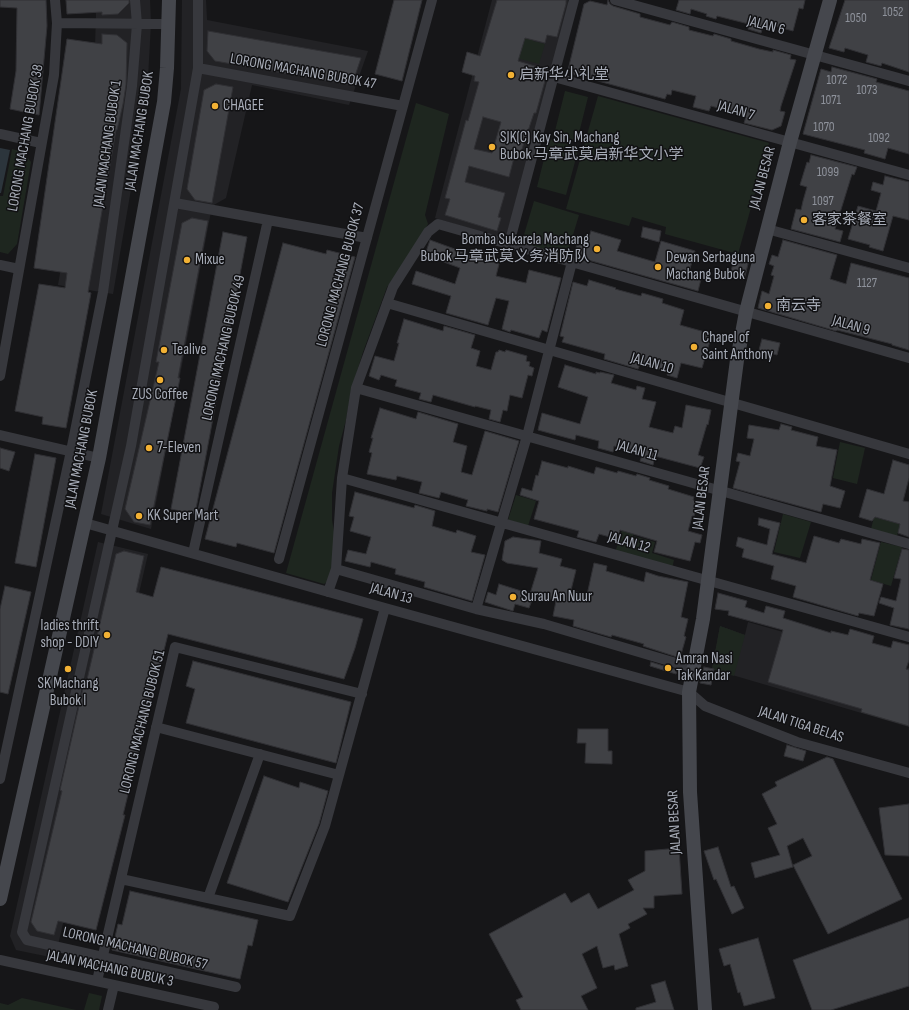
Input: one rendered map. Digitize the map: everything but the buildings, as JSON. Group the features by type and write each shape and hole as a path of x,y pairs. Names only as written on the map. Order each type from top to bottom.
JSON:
{"main road":[{"name":"JALAN MACHANG BUBOK","path":"0,899 99,458 164,102 167,68 169,0"},
{"name":"JALAN BESAR","path":"706,1010 690,792 689,692 703,619 731,402 746,312 790,142 816,55 830,0"}],"street":[{"name":"LORONG MACHANG BUBOK 38","path":"0,376 2,347 19,269 54,75 57,23 55,0"},
{"name":"JALAN MACHANG BUBOK 1","path":"71,451 103,292 132,86 137,24 135,0"},
{"path":"111,530 131,446 198,68 198,0"},
{"name":"LORONG MACHANG BUBOK 37","path":"279,559 432,0"},
{"path":"509,244 574,0"},
{"name":"JALAN 6","path":"615,0 909,81"},
{"path":"57,23 169,24"},
{"name":"LORONG MACHANG BUBOK 47","path":"198,68 403,106"},
{"name":"JALAN 7","path":"554,77 909,175"},
{"path":"0,134 41,143"},
{"path":"175,203 367,238"},
{"name":"LORONG MACHANG BUBOK 49","path":"193,553 268,220"},
{"name":"JALAN 9","path":"387,303 393,287 428,232 438,224 909,358"},
{"path":"767,229 909,268"},
{"path":"476,609 527,436 572,262"},
{"path":"0,265 19,269"},
{"path":"328,592 336,569 342,478 356,388 387,303"},
{"name":"JALAN 10","path":"387,303 909,454"},
{"name":"JALAN 11","path":"356,388 909,544"},
{"path":"0,435 99,458"},
{"name":"JALAN MACHANG BUBOK","path":"0,779 71,451"},
{"name":"JALAN 12","path":"342,478 909,637"},
{"name":"JALAN 13","path":"85,523 689,692"},
{"name":"LORONG MACHANG BUBOK 57","path":"111,530 22,932 27,940 236,988"},
{"path":"336,569 476,609 544,624 693,668"},
{"path":"121,879 290,916 325,826 385,608"},
{"name":"LORONG MACHANG BUBOK 51","path":"97,981 175,647 362,694"},
{"name":"JALAN TIGA BELAS","path":"689,692 705,706 790,739 909,773"},
{"path":"156,727 339,775"},
{"path":"208,898 260,754"},
{"name":"JALAN MACHANG BUBUK 3","path":"0,960 214,1007"},
{"path":"108,1010 114,985"}],"shaded area":[{"path":"95,0 150,0 151,23 147,96 113,294 58,285 94,81"},
{"path":"182,0 206,0 207,20 368,51 349,105 252,85 226,198 212,206 151,529 101,514 181,89"},
{"name":"SJK(C) Kay Sin, Machang Bubok 马章武莫启新华文小学","path":"492,0 568,0 569,8 507,234 497,237 435,218"},
{"path":"513,26 535,32 533,41 545,44 539,64 505,55"},
{"path":"565,91 588,97 577,141 554,135"},
{"path":"598,96 769,143 738,254 665,234 666,227 632,217 629,226 566,209"},
{"path":"416,103 449,114 425,215 428,224 406,262 387,287 363,352 351,391 346,420 339,446 332,493 332,520 337,550 331,579 324,584 286,573"},
{"path":"549,139 579,147 566,195 537,187"},
{"path":"0,148 10,150 1,193 0,193"},
{"path":"12,149 23,152 31,162 17,244 8,254 0,252 0,196 3,196"},
{"path":"534,201 579,215 566,258 521,245"},
{"path":"840,442 865,448 857,484 833,478"},
{"path":"516,495 536,501 528,526 508,520"},
{"path":"627,513 638,516 633,536 655,542 652,553 674,560 672,569 615,553"},
{"path":"783,514 811,522 800,558 774,552"},
{"path":"874,517 900,524 897,536 871,529"},
{"path":"98,542 148,554 55,958 16,950 10,936"},
{"path":"881,542 902,547 891,586 871,580"},
{"path":"748,622 909,668 909,727 712,669 720,626 745,635"},
{"path":"720,626 745,635 734,676 712,669"},
{"path":"89,993 102,996 99,1010 84,1010"},
{"path":"22,998 76,1010 0,1010 0,1003 8,1005"}],"place":[{"name":"启新华小礼堂","path":"511,75"},
{"name":"CHAGEE","path":"215,106"},
{"name":"SJK(C) Kay Sin, Machang Bubok 马章武莫启新华文小学","path":"492,147"},
{"name":"客家茶餐室","path":"804,220"},
{"name":"Bomba Sukarela Machang Bubok 马章武莫义务消防队","path":"597,249"},
{"name":"Mixue","path":"187,260"},
{"name":"Dewan Serbaguna Machang Bubok","path":"658,267"},
{"name":"南云寺","path":"768,306"},
{"name":"Chapel of Saint Anthony","path":"694,347"},
{"name":"Tealive","path":"164,350"},
{"name":"ZUS Coffee","path":"160,380"},
{"name":"7-Eleven","path":"149,448"},
{"name":"KK Super Mart","path":"139,516"},
{"name":"Surau An Nuur","path":"513,597"},
{"name":"ladies thrift shop - DDIY","path":"107,635"},
{"name":"Amran Nasi Tak Kandar","path":"668,668"},
{"name":"SK Machang Bubok I","path":"68,669"}]}
